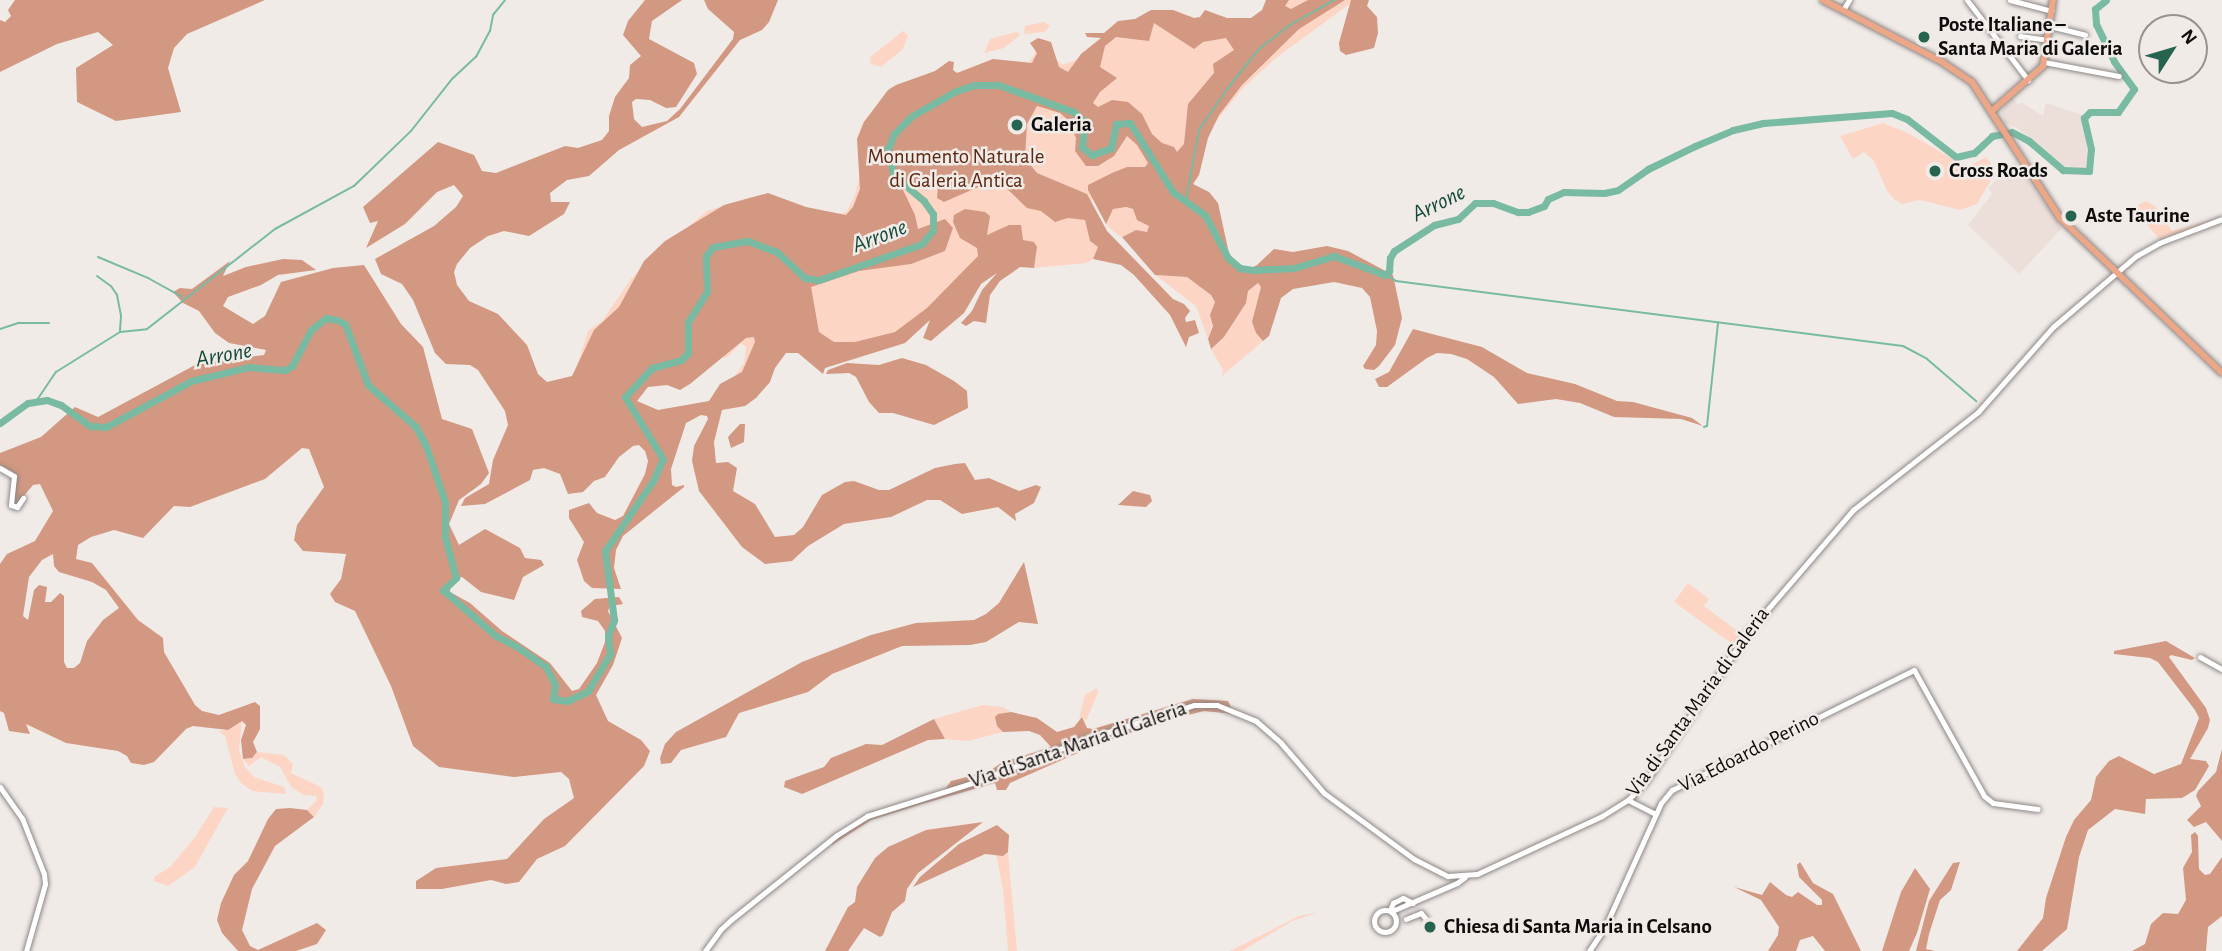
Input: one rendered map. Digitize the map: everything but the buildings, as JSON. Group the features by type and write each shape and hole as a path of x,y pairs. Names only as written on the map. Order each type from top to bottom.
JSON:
{"main road":[{"path":"1823,0 1959,72 1985,98 2053,210 2222,373"},
{"path":"1993,110 2028,80 2044,62 2053,0"},
{"path":"1985,98 2001,102"},
{"path":"2000,122 2001,102"}],"street":[{"path":"1843,10 1849,0"},
{"path":"1967,0 2028,80"},
{"path":"2010,0 2052,11"},
{"path":"2050,26 2085,35"},
{"path":"2020,36 2048,40"},
{"path":"2044,62 2119,76"},
{"name":"Via di Santa Maria di Galeria","path":"705,951 720,930 852,824 891,808 992,776 1083,740 1195,705 1217,705 1256,721 1281,743 1324,793 1435,872 1465,877 1476,874 1571,831 1628,800 1660,762 1748,632 1838,526 1881,486 1974,416 2058,322 2117,273 2149,248 2222,219"},
{"path":"0,468 14,475 11,505 16,507 23,498"},
{"path":"2200,657 2222,669"},
{"name":"Via Edoardo Perino","path":"1589,951 1605,927 1656,814 1672,790 1914,670 1984,796 1993,803 2038,809"},
{"path":"0,787 22,818 44,874 45,884 26,951"},
{"path":"1628,800 1656,814"},
{"path":"1426,919 1421,913 1380,932 1373,921 1375,916 1457,883 1465,877"},
{"path":"1391,910 1402,921"}],"shaded area":[{"path":"2012,97 2018,105 2021,102 2043,116 2046,103 2083,115 2089,169 2064,166 2017,128 2005,123 2002,111"},
{"path":"2015,162 2062,228 2019,274 1968,225 1992,194 1988,188"}],"green space":[{"path":"15,0 265,0 187,34 174,48 168,68 181,112 116,121 77,102 76,68 113,45 98,32 57,44 0,72 0,20 5,22 11,16 8,10"},
{"path":"645,0 682,0 652,21 649,39 694,63 697,74 676,107 666,108 650,100 636,99 632,102 634,119 642,127 667,121 680,109 733,39 734,32 708,9 704,0 778,0 769,22 762,30 740,40 679,117 619,150 589,176 567,180 550,193 551,202 570,202 564,214 529,236 504,231 488,236 470,248 457,264 454,272 457,285 469,301 498,314 527,345 538,374 547,382 572,376 594,330 619,307 644,261 665,241 724,205 768,193 806,207 846,215 853,207 860,189 857,139 864,122 888,90 896,85 935,71 949,61 954,62 953,70 957,73 993,59 1032,63 1037,53 1030,43 1038,38 1051,42 1059,67 1068,72 1081,54 1101,38 1087,37 1085,33 1104,33 1118,21 1135,19 1151,10 1173,10 1194,18 1200,17 1205,10 1227,18 1251,18 1262,10 1266,0 1289,0 1285,6 1291,9 1308,0 1345,0 1299,29 1242,85 1219,115 1208,138 1199,175 1193,184 1209,192 1218,203 1230,258 1240,269 1247,270 1257,265 1274,249 1293,252 1327,246 1348,251 1393,275 1402,318 1395,345 1374,370 1365,369 1363,366 1376,345 1377,331 1370,297 1362,288 1334,282 1293,289 1281,298 1269,336 1263,341 1252,322 1261,287 1258,283 1248,291 1246,303 1224,337 1211,349 1208,339 1213,326 1210,315 1215,302 1211,295 1187,277 1155,275 1122,237 1136,230 1147,232 1149,226 1137,220 1133,209 1126,207 1113,209 1106,224 1088,190 1088,185 1112,173 1127,167 1145,167 1148,163 1137,145 1127,136 1114,156 1098,166 1086,166 1075,151 1076,138 1067,119 1060,113 1037,106 1027,124 1025,158 1037,173 1087,194 1107,231 1173,299 1184,304 1190,311 1185,318 1186,322 1195,320 1199,333 1189,337 1186,347 1170,315 1134,275 1121,265 1093,259 1098,247 1090,241 1085,220 1068,218 1055,222 1041,211 1027,208 1002,184 992,181 944,202 937,198 938,187 927,181 914,184 903,190 915,215 918,229 945,219 953,228 945,251 911,264 859,271 811,287 819,332 834,342 855,342 895,332 927,308 978,256 977,248 960,238 953,222 954,215 965,209 985,212 990,216 987,235 1009,225 1021,225 1023,240 1034,242 1037,247 1034,268 1020,267 1000,281 990,295 986,323 974,321 966,326 961,323 972,311 982,290 997,273 981,284 964,313 931,341 923,338 930,320 905,343 825,368 823,374 798,353 786,353 775,368 770,382 756,398 745,406 722,410 714,442 716,463 728,462 737,468 733,491 755,504 775,537 794,535 803,527 822,495 845,482 854,481 879,490 889,490 935,468 955,464 965,463 975,480 989,478 1019,491 1036,485 1041,487 1034,503 1015,514 1016,521 998,507 962,514 940,500 927,500 891,517 844,524 808,546 792,561 765,564 742,547 699,491 692,461 694,446 708,419 707,416 701,415 686,423 671,469 672,485 684,487 623,536 616,550 614,568 621,589 592,588 584,581 577,560 584,542 569,518 569,510 589,503 597,513 615,520 623,516 645,474 648,461 645,451 639,445 633,446 619,457 605,477 594,481 583,492 568,494 560,474 544,468 533,470 530,480 485,504 461,506 465,498 489,484 493,460 508,425 505,411 478,370 470,365 446,364 435,353 413,300 402,284 381,274 375,259 434,226 456,207 463,196 454,185 437,192 405,224 366,248 378,221 370,223 363,207 438,142 474,155 482,171 496,173 565,146 578,148 602,140 609,131 609,116 615,97 629,78 630,65 641,56 623,35 628,21","holes":["1154,23 1194,49 1203,42 1226,38 1234,50 1213,64 1214,73 1188,104 1184,144 1177,152 1174,147 1162,143 1152,134 1142,114 1128,102 1112,100 1098,107 1093,103 1100,92 1117,78 1100,67 1105,46 1116,37 1149,41","754,337 755,342 742,372 720,384 709,401 658,410 637,401 648,387 667,385 680,390 746,338"]},
{"name":"Monumento Naturale di Galeria Antica","path":"1274,0 1355,0 1276,58 1243,88 1209,130 1194,184 1186,192 1094,196 1082,219 1086,220 1090,241 1098,247 1093,259 1087,263 1034,268 1037,247 922,320 853,350 800,334 757,382 732,380 744,363 746,347 741,343 726,358 714,353 574,397 576,369 588,331 602,321 631,279 653,256 707,211 752,197 835,219 847,211 855,195 861,171 857,139 863,122 887,96 957,75 1028,64 1035,54 1035,46 1042,44 1062,65 1082,58 1098,42 1148,19 1251,21"},
{"path":"1351,0 1369,0 1367,6 1377,17 1378,33 1374,48 1346,55 1340,51 1339,43"},
{"path":"1044,22 1050,26 1044,32 1024,34 1025,26"},
{"path":"903,31 908,35 903,49 881,67 871,64 870,57"},
{"path":"1016,32 1020,34 1018,37 1004,48 984,53 990,39"},
{"name":"Cross Roads","path":"1883,123 1906,132 1969,166 1986,157 1991,163 1991,180 1977,204 1960,210 1920,200 1902,204 1894,199 1887,191 1874,161 1864,152 1853,159 1840,136"},
{"path":"2146,201 2155,206 2172,231 2222,217 2160,240 2136,211 2138,205"},
{"path":"1117,206 1133,209 1150,226 1147,232 1136,230 1122,237 1114,232 1106,224"},
{"path":"283,259 302,260 316,270 278,275 261,285 228,297 223,306 253,324 265,316 281,282 333,268 364,265 401,324 423,347 442,419 472,429 489,473 481,484 459,500 449,524 459,545 485,529 520,548 525,558 541,560 544,565 523,577 514,600 481,592 462,577 451,582 450,592 470,603 502,631 550,663 572,691 579,689 597,663 605,642 605,631 598,621 582,617 581,611 595,599 619,597 623,604 610,606 608,611 622,638 613,665 596,695 608,721 641,740 650,751 644,766 565,846 537,859 519,882 506,884 491,880 442,889 416,889 416,881 436,868 507,859 544,819 574,798 569,779 561,772 514,777 439,767 413,746 391,686 355,611 335,602 330,594 341,579 346,554 303,551 294,540 297,525 324,487 309,449 302,448 265,479 190,507 174,506 143,538 114,530 91,537 78,545 76,559 92,563 138,620 163,638 164,652 195,705 202,711 219,715 255,702 260,706 260,729 253,742 257,752 252,758 243,759 241,740 246,725 242,721 228,730 193,726 186,729 154,762 144,765 131,763 127,756 118,751 66,743 26,724 30,734 9,731 4,713 0,711 0,564 7,554 35,541 53,511 40,484 33,485 17,504 13,502 17,478 13,472 0,468 0,453 41,437 75,407 98,417 197,364 264,355 266,350 229,343 215,333 199,311 183,303 173,292 180,288 192,289 230,261 223,276 246,267","holes":["53,554 54,566 59,572 92,582 106,590 119,608 103,620 87,641 80,663 74,668 67,668 64,662 64,596 60,593 51,602 45,602 47,587 39,585 34,590 28,620 23,616 29,577 42,560"]},
{"path":"1155,275 1187,277 1211,295 1215,302 1210,315 1214,319 1208,339 1196,306"},
{"path":"1258,283 1262,287 1255,308 1256,333 1263,341 1222,376 1223,370 1211,349 1224,337 1246,303 1248,291"},
{"path":"1413,329 1482,347 1527,373 1575,384 1617,401 1633,402 1692,418 1703,426 1681,419 1614,417 1580,403 1556,399 1518,404 1494,377 1467,359 1451,354 1437,353 1387,387 1379,387 1375,379 1389,372"},
{"path":"902,358 926,365 954,381 967,391 968,408 934,425 893,413 879,413 869,402 856,377 849,373 826,374 828,370 847,363 879,365"},
{"path":"740,424 745,424 744,442 731,448 728,437"},
{"path":"1133,491 1150,495 1152,501 1146,507 1118,505"},
{"path":"1024,562 1038,624 1019,622 986,642 970,645 902,646 832,674 808,692 739,713 726,737 681,750 671,763 661,764 660,758 665,744 676,732 802,662 871,635 916,623 974,620 986,614 999,603"},
{"path":"1688,583 1709,599 1704,606 1743,635 1735,646 1674,602"},
{"path":"2166,641 2195,658 2192,660 2171,655 2169,657 2206,708 2210,720 2208,728 2190,759 2206,761 2209,766 2195,790 2182,798 2146,799 2145,814 2115,809 2088,830 2079,857 2067,929 2042,951 2017,951 2043,918 2046,898 2066,837 2074,820 2091,800 2096,777 2109,761 2119,756 2154,774 2181,764 2199,718 2195,710 2158,662 2150,658 2114,654 2114,651"},
{"path":"1097,688 1098,693 1086,721 1082,717 1079,719 1085,695"},
{"path":"1193,699 1228,701 1234,714 1204,711 1160,722 1096,745 1010,783 1006,790 997,790 995,783 871,820 832,845 831,842 873,816 942,794 951,781 990,771 1001,763 1051,747 1040,735 1029,731 1003,732 997,726 995,717 998,714 1011,712 1037,718 1057,732 1074,727 1082,717 1087,728 1093,729"},
{"path":"983,705 1003,707 1011,712 998,714 997,726 1003,732 968,741 945,739 934,719"},
{"path":"934,719 945,739 928,740 802,794 784,787 785,781 824,767 831,758 866,744 882,745"},
{"path":"242,721 239,750 245,767 254,777 284,787 286,794 252,791 241,783 235,774 225,736 218,731 228,730"},
{"path":"2222,749 2222,841 2206,822 2194,827 2187,820 2201,806 2196,796 2216,772"},
{"path":"257,752 284,755 293,764 291,773 321,787 324,793 323,804 314,817 307,810 317,796 304,795 292,788 280,767 261,757 249,766 243,759 252,758"},
{"path":"214,807 228,808 195,867 168,886 154,881 154,877 170,867 195,837"},
{"path":"276,809 307,810 314,817 275,846 252,889 242,930 250,946 258,950 317,923 326,930 317,944 296,951 238,951 222,933 217,920 221,903 234,875 248,861 268,819"},
{"path":"983,822 918,873 907,889 905,901 892,912 883,935 880,937 864,928 848,951 825,951 848,907 855,902 857,887 875,858 888,847 926,830"},
{"path":"997,825 1009,835 1008,852 1003,856 985,854 913,887 920,877 959,844"},
{"path":"2195,832 2198,836 2199,869 2205,875 2210,874 2222,857 2222,916 2208,927 2206,951 2132,951 2145,944 2151,924 2163,913 2178,914 2186,900 2183,868 2192,852 2191,835"},
{"path":"1008,852 1017,951 1008,951 1003,890 996,853 1003,855"},
{"path":"1800,862 1813,883 1833,894 1861,951 1825,951 1813,936 1800,940 1796,951 1768,951 1778,935 1779,927 1761,900 1734,887 1762,895 1770,882 1786,895 1792,897 1798,892 1817,905 1822,905 1822,900 1799,877 1797,865"},
{"path":"1960,862 1951,890 1940,900 1929,934 1926,949 1935,951 1916,951 1929,901 1953,863"},
{"path":"1915,868 1930,889 1917,933 1909,951 1882,951 1901,892"},
{"path":"1319,912 1292,921 1242,951 1230,951 1299,916"}],"waterway":[{"path":"37,400 56,372 120,332 147,329 275,229 354,186 411,131 452,79 476,57 490,31 493,15 505,0"},
{"path":"1186,200 1199,130 1227,89 1259,49 1290,25 1334,0"},
{"name":"Arrone","path":"0,423 28,403 47,400 61,405 90,426 106,427 191,381 249,367 285,370 292,366 311,330 326,318 337,320 345,324 368,385 416,427 426,446 445,502 445,537 456,578 443,590 496,636 546,667 555,685 553,699 567,701 588,691 610,654 608,636 614,620 605,551 653,481 663,459 625,397 652,368 681,360 688,353 688,322 707,291 706,256 713,247 748,241 777,252 805,278 819,280 922,244 933,230 933,214 924,201 894,176 888,149 894,134 912,116 956,91 975,85 999,85 1074,112 1085,122 1082,147 1092,155 1111,148 1116,124 1130,123 1173,192 1205,215 1228,258 1240,268 1294,268 1334,256 1385,275 1389,271 1390,258 1394,251 1434,225 1458,219 1475,203 1493,203 1518,212 1528,212 1544,206 1548,199 1564,192 1604,193 1618,190 1648,169 1695,146 1733,130 1763,123 1892,113 1907,119 1956,157 1974,153 1992,136 2012,132 2029,141 2063,170 2089,171 2091,149 2084,118 2090,112 2118,112 2134,89 2114,61 2096,24 2095,9 2106,0"},
{"path":"98,257 148,278 182,297"},
{"path":"1386,275 1396,281 1903,346 1927,359 1976,401"},
{"path":"97,276 111,286 117,295 121,316 120,331"},
{"path":"0,329 19,323 49,323"},
{"path":"1704,427 1707,426 1718,323"}],"place":[{"name":"Poste Italiane – Santa Maria di Galeria","path":"1924,37"},
{"name":"Galeria","path":"1017,125"},
{"name":"Cross Roads","path":"1935,171"},
{"name":"Aste Taurine","path":"2071,216"},
{"name":"Chiesa di Santa Maria in Celsano","path":"1430,927"}]}
